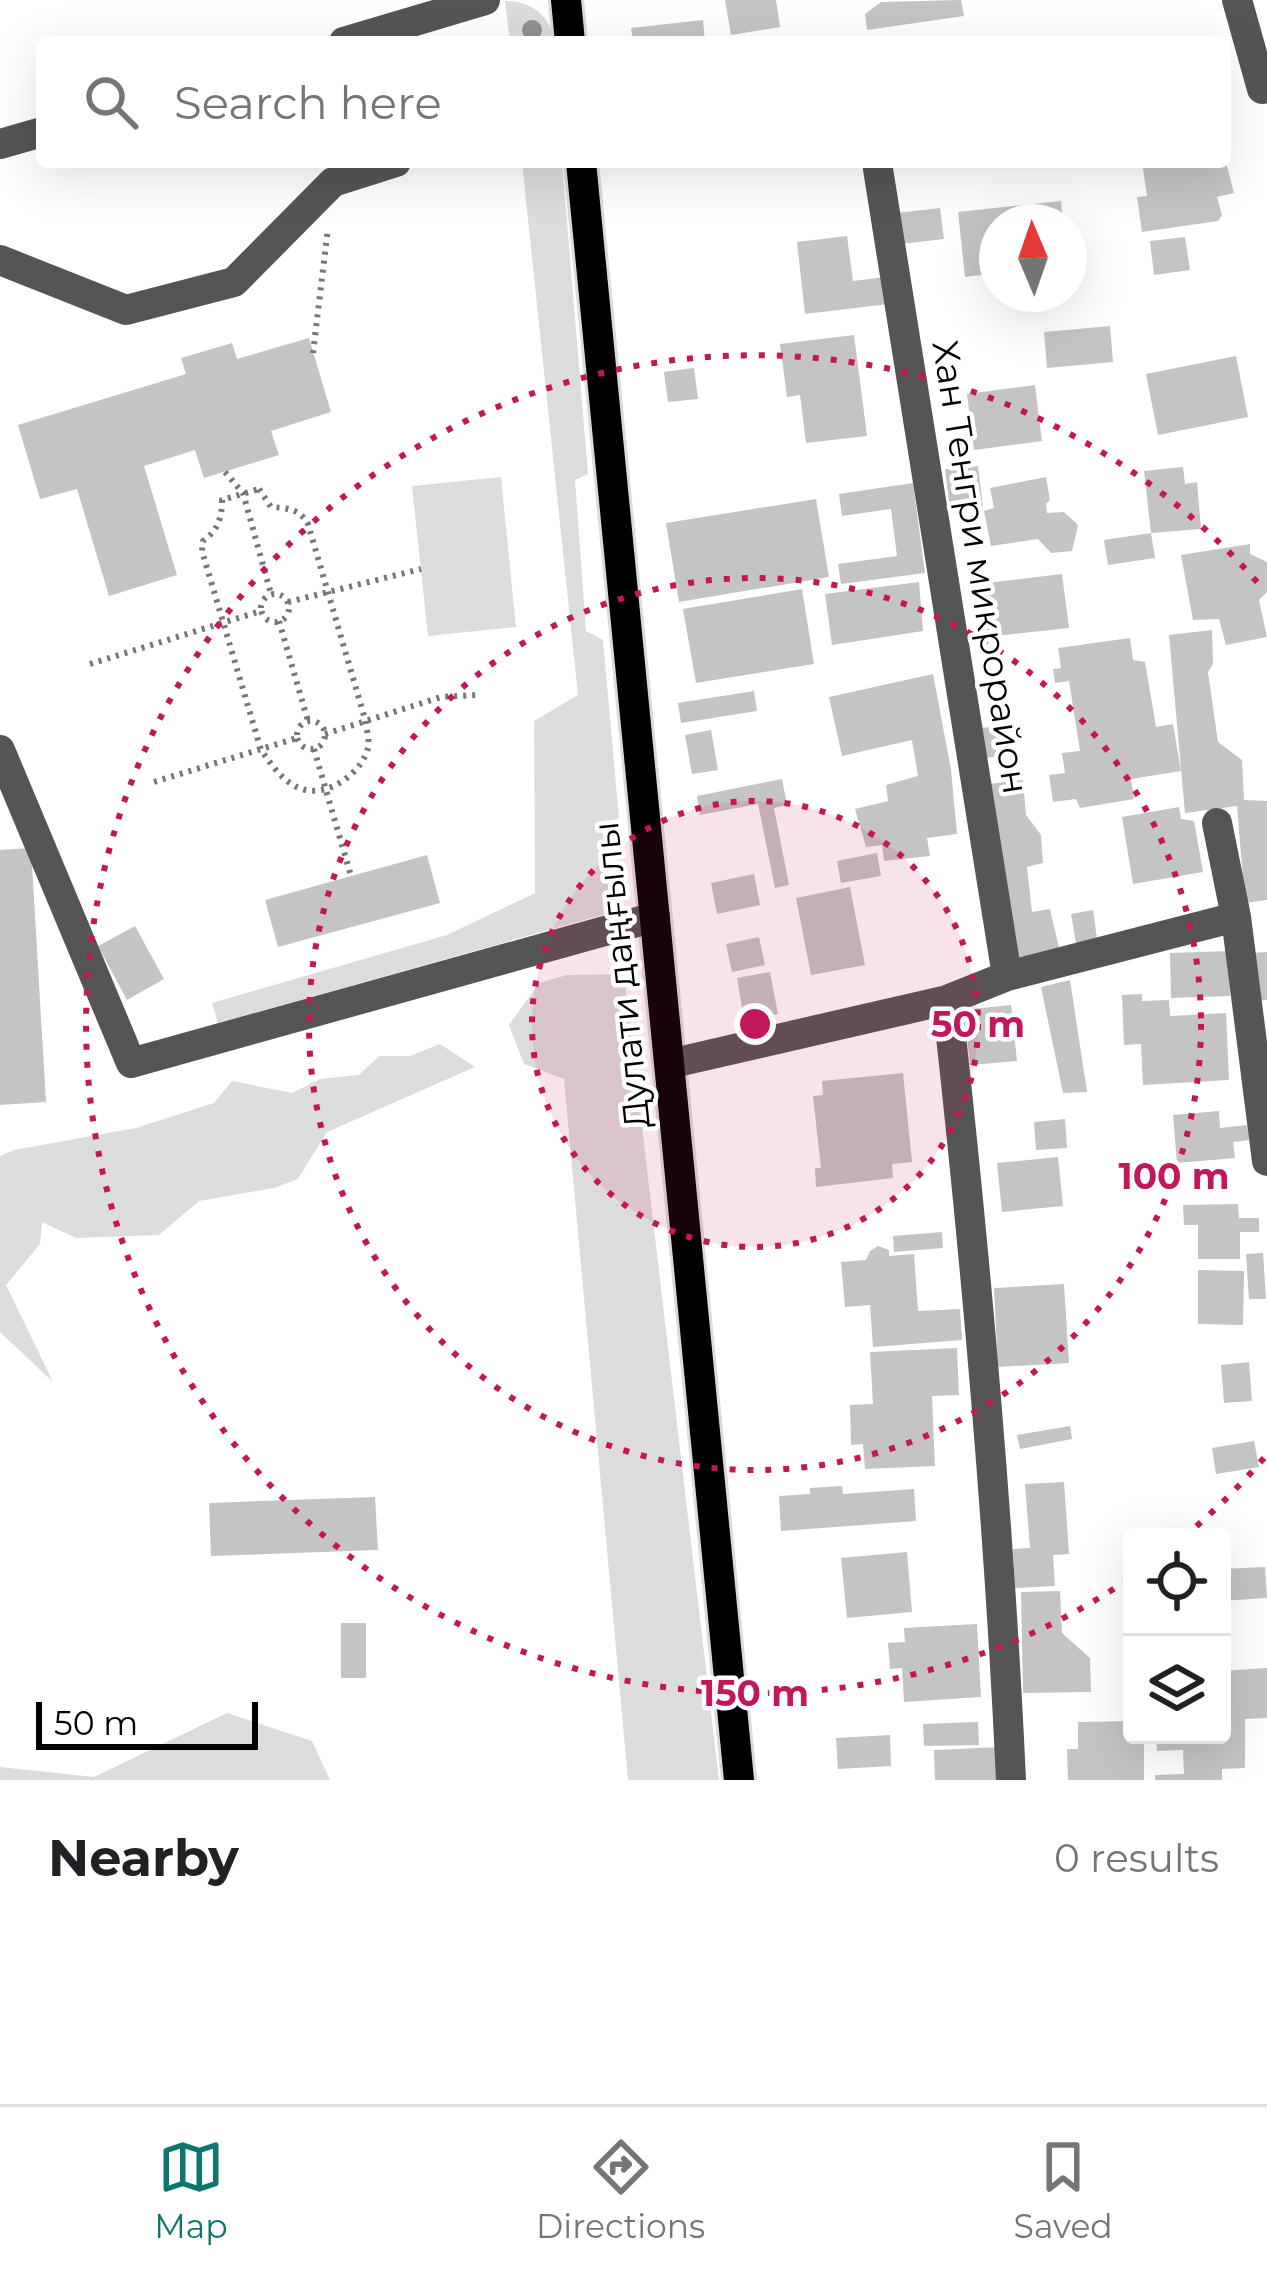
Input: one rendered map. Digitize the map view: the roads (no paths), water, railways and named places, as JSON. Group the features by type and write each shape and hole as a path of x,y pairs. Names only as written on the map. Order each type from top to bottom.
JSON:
{"main road":[{"path":"566,0 569,36"},
{"name":"Дулати даңғылы","path":"582,168 739,1780"}],"street":[{"path":"364,36 485,0"},
{"path":"1237,0 1262,89"},
{"path":"0,144 36,133"},
{"path":"0,260 126,310 234,282 333,182 377,168"},
{"name":"Хан Тенгри микрорайон","path":"878,169 1007,976"},
{"path":"0,750 131,1063 655,917"},
{"path":"1217,823 1236,917 1267,1161"},
{"path":"670,1064 946,1000 1007,976 1236,917"},
{"path":"946,1000 974,1239 1011,1780"}]}
